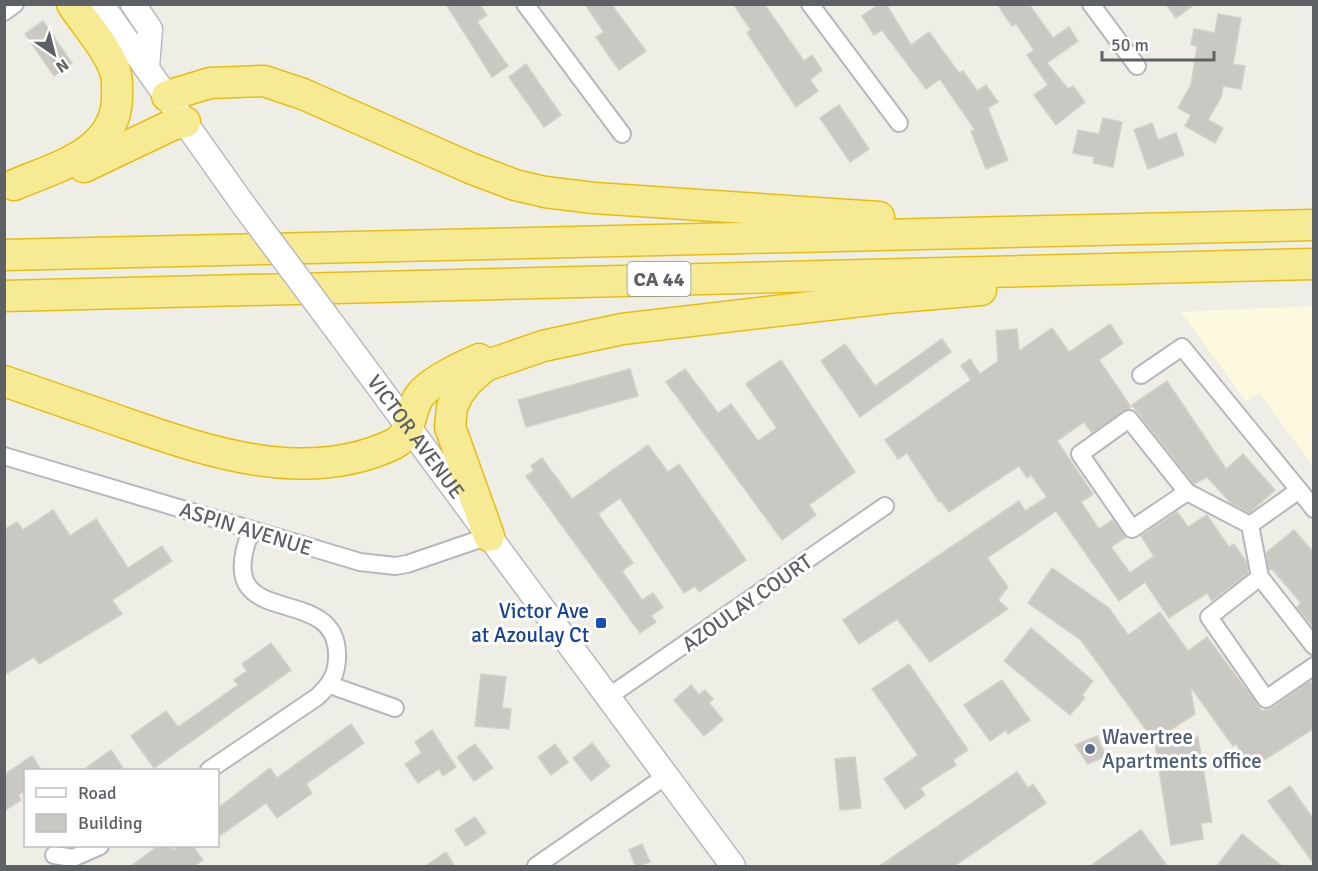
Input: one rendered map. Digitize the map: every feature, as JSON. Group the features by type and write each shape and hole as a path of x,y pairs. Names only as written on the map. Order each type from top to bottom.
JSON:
{"highway":[{"path":"9,186 77,158 96,147 114,118 117,89 114,70 72,4"},
{"path":"167,96 210,83 264,81 303,94 470,168 514,185 544,192 594,198 931,220 988,232"},
{"path":"9,186 63,175 172,125 185,122"},
{"name":"CA 44","path":"4,255 1314,225"},
{"name":"CA 44","path":"4,296 1314,264"},
{"path":"4,381 181,442 226,455 279,463 334,461 395,444 409,428 421,394 475,361 538,338 584,330 622,329 887,298 1092,281 1132,268"},
{"path":"489,536 450,427 452,406 458,394 478,371 508,357 622,329"}],"main road":[{"name":"VICTOR AVENUE","path":"101,4 245,207 733,867"},
{"path":"133,4 150,29 147,67"}],"street":[{"path":"4,12 15,4"},
{"path":"525,4 622,134"},
{"path":"810,4 899,123"},
{"path":"1091,4 1137,66"},
{"path":"1141,375 1182,347 1314,509"},
{"path":"1186,492 1132,529 1080,454 1129,418 1186,492 1250,525"},
{"name":"ASPIN AVENUE","path":"4,456 360,562 395,566 420,562 489,536"},
{"path":"1250,525 1299,490"},
{"name":"AZOULAY COURT","path":"608,697 885,506"},
{"path":"1250,525 1260,577 1314,646"},
{"path":"212,769 330,685 337,663 336,636 331,629 309,613 264,600 246,585 242,576 242,561 251,531"},
{"path":"1260,577 1209,617 1266,699 1314,666"},
{"path":"330,685 394,708"},
{"path":"536,867 666,776"},
{"path":"54,855 73,858 98,847"}],"shaded area":[{"path":"1314,306 1313,466 1259,393 1246,401 1181,312"}],"building":[{"path":"446,4 479,4 487,15 477,22 508,66 492,77"},
{"path":"585,4 611,4 646,51 619,70 596,37 604,32"},
{"path":"733,4 764,4 804,61 812,55 822,70 810,80 818,91 796,107 747,33 751,30"},
{"path":"880,4 886,4 911,45 929,32 959,73 963,71 977,91 986,85 998,102 988,108 1008,160 986,169 971,131 975,130 940,79 926,89 882,30 874,35 862,16"},
{"path":"997,4 1029,4 1053,38 1069,27 1078,41 1047,63 1068,89 1073,86 1085,102 1056,125 1034,95 1048,85 1027,55 1034,50 1016,24 1012,26"},
{"path":"1166,4 1195,4 1176,18"},
{"path":"1218,14 1241,18 1233,64 1245,66 1241,89 1223,86 1221,97 1208,120 1223,128 1215,143 1185,126 1191,115 1178,108 1191,85 1197,46 1191,45 1194,29 1215,33"},
{"path":"43,21 72,63 54,76 25,34"},
{"path":"526,64 561,115 544,127 509,77"},
{"path":"839,105 869,149 850,162 820,118"},
{"path":"1103,118 1122,122 1113,167 1093,163 1094,157 1073,153 1078,130 1099,134"},
{"path":"1152,123 1158,140 1176,133 1184,155 1148,169 1134,130"},
{"path":"1110,324 1123,343 1099,360 1131,407 1092,433 1084,422 1057,441 1093,494 1081,502 1099,529 1113,520 1126,537 1111,547 1130,573 1154,556 1141,536 1177,512 1188,527 1207,515 1229,547 1234,544 1247,563 1248,573 1212,601 1207,593 1169,618 1145,582 1119,601 1056,511 987,558 1008,587 998,600 1008,609 930,662 897,619 859,644 843,620 1019,501 1025,511 1047,497 1031,475 1027,478 1019,466 949,512 941,501 939,502 907,453 898,459 885,440 971,380 961,366 970,359 980,374 998,361 996,331 1017,329 1019,351 1052,328 1069,352"},
{"path":"942,339 951,352 860,417 821,361 845,344 875,386"},
{"path":"781,360 855,472 809,505 816,515 782,540 666,382 685,369 718,413 731,404 758,441 777,428 746,384"},
{"path":"630,369 638,396 526,427 518,400"},
{"path":"1167,381 1226,469 1243,454 1275,490 1249,513 1231,503 1207,477 1194,484 1132,405"},
{"path":"648,445 668,472 679,464 746,560 699,592 695,586 684,593 620,498 598,514 633,563 622,571 642,600 653,593 663,607 651,616 656,622 640,633 526,476 534,471 531,466 542,458 572,499"},
{"path":"53,510 70,536 96,519 128,568 162,546 172,561 112,600 122,614 39,664 34,657 4,675 4,530 17,522 23,530"},
{"path":"1294,530 1314,553 1314,628 1297,607 1301,603 1272,569 1269,570 1266,553"},
{"path":"1052,568 1109,608 1128,635 1139,630 1138,628 1160,612 1188,651 1207,637 1262,711 1272,708 1310,681 1314,687 1314,728 1252,768 1236,744 1233,746 1190,686 1195,714 1154,741 1081,640 1028,603"},
{"path":"1031,628 1093,681 1082,695 1085,698 1070,715 1004,661"},
{"path":"271,643 291,670 154,768 131,736 166,711 178,727 238,685 234,680 247,671 242,664"},
{"path":"909,664 968,750 953,760 956,765 920,788 925,795 905,809 884,779 918,755 872,689"},
{"path":"481,674 506,677 502,708 511,709 509,729 475,726"},
{"path":"1002,680 1030,720 1008,734 1006,730 990,741 964,705"},
{"path":"691,685 699,695 705,690 713,699 709,703 723,720 704,736 674,700"},
{"path":"351,724 364,743 306,784 312,793 277,818 266,803 219,836 219,807 270,768 277,778"},
{"path":"432,730 456,767 443,776 439,769 418,783 405,764 422,753 415,742"},
{"name":"Wavertree Apartments office","path":"1097,736 1106,756 1088,764 1075,745"},
{"path":"1198,737 1212,822 1201,823 1203,839 1171,845 1155,744"},
{"path":"592,743 610,766 591,781 573,758"},
{"path":"475,744 493,768 474,781 457,757"},
{"path":"555,744 568,762 551,775 538,757"},
{"path":"111,750 124,769 85,769"},
{"path":"32,756 41,769 24,769 24,791 18,795 21,800 4,811 4,775"},
{"path":"855,757 861,808 840,810 835,759"},
{"path":"1017,772 1028,788 1033,784 1046,803 953,867 878,867"},
{"path":"1290,786 1314,820 1314,864 1268,801"},
{"path":"475,817 486,833 466,846 455,830"},
{"path":"1141,830 1168,867 1089,867 1132,836"},
{"path":"1242,834 1283,867 1216,867"},
{"path":"642,844 650,862 636,867 629,850"},
{"path":"157,847 171,847 173,850 178,847 194,847 203,860 193,867 130,867"},
{"path":"446,852 455,867 424,867"}],"place":[{"name":"Victor Ave at Azoulay Ct","path":"601,623"},
{"name":"Wavertree Apartments office","path":"1090,749"}]}
